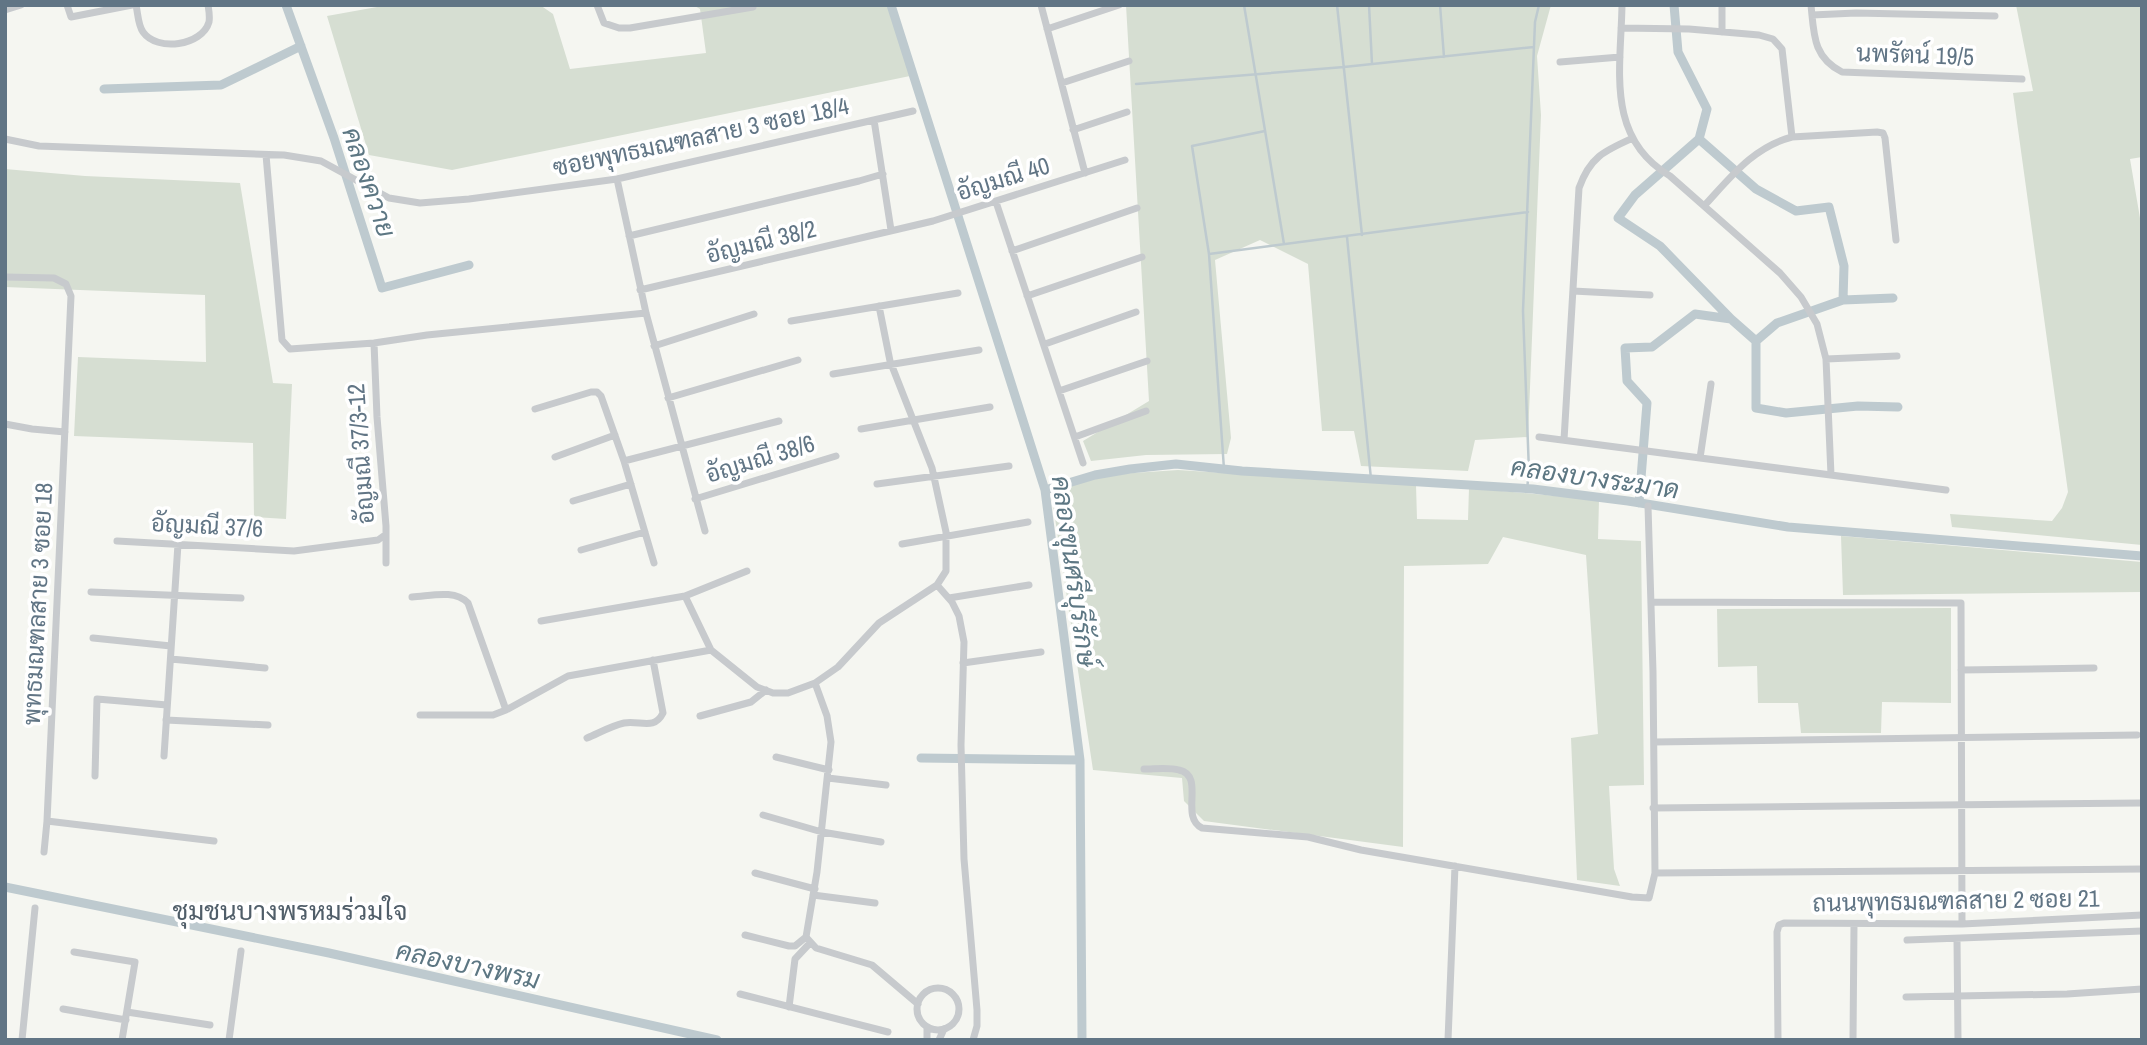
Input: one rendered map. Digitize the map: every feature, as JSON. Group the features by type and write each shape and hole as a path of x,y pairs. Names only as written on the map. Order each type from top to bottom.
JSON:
{"street":[{"path":"5,10 20,5"},
{"path":"67,5 71,17 134,5 143,32 162,44 178,44 204,31 209,23 208,5"},
{"path":"597,5 604,23 630,29 753,7"},
{"path":"1041,5 1085,173"},
{"path":"1047,29 1119,5"},
{"path":"1622,5 1619,98 1629,132 1652,166 1670,176 1780,273 1801,297 1817,324 1826,359 1830,475"},
{"path":"1722,5 1722,32"},
{"path":"1811,5 1812,15 1856,12 1995,16"},
{"name":"นพรัตน์ 19/5","path":"1812,15 1817,48 1829,65 1842,72 2022,79"},
{"path":"1621,28 1689,29 1759,35 1773,39 1782,49 1792,137"},
{"path":"1560,62 1620,57"},
{"path":"1062,83 1129,61"},
{"name":"ซอยพุทธมณฑลสาย 3 ซอย 18/4","path":"5,139 39,146 301,158 332,166 388,198 420,203 617,179 913,111"},
{"path":"1073,130 1127,112"},
{"path":"874,120 891,230"},
{"path":"1704,206 1746,161 1767,146 1792,137 1883,133 1896,240"},
{"path":"1564,440 1579,188 1585,172 1597,156 1633,138"},
{"path":"266,155 282,340 285,346 297,350 374,343 427,335 646,313"},
{"name":"อัญมณี 40","path":"891,230 987,205 1125,160"},
{"path":"629,236 883,174"},
{"path":"617,179 640,290 705,531"},
{"path":"996,202 1083,463"},
{"path":"1012,251 1137,208"},
{"name":"อัญมณี 38/2","path":"640,290 891,230"},
{"path":"1027,296 1142,257"},
{"name":"พุทธมณฑลสาย 3 ซอย 18","path":"5,277 54,278 66,284 71,296 44,852"},
{"path":"1573,291 1650,295"},
{"path":"791,320 958,293"},
{"path":"685,596 711,650 757,687 773,693 788,693 815,683 838,667 879,623 937,585 946,570 946,536 934,477 891,365 878,306"},
{"path":"1045,344 1136,313"},
{"path":"654,346 754,314"},
{"name":"อัญมณี 37/3-12","path":"374,343 386,564"},
{"path":"833,374 979,350"},
{"path":"1826,359 1897,356"},
{"path":"668,398 798,360"},
{"path":"1059,391 1147,361"},
{"path":"1700,458 1711,384"},
{"path":"535,409 597,392 601,396 624,461 654,564"},
{"path":"861,429 990,407"},
{"path":"1076,438 1146,411"},
{"path":"624,461 779,421"},
{"path":"5,424 65,432"},
{"path":"555,457 615,435"},
{"path":"1539,437 1946,490"},
{"name":"อัญมณี 38/6","path":"695,499 836,456"},
{"path":"877,484 1009,467"},
{"path":"573,501 631,484"},
{"path":"1144,769 1180,770 1189,775 1192,783 1192,818 1195,824 1202,828 1308,837 1361,850 1649,898 1655,873 1648,506"},
{"path":"902,544 1028,522"},
{"path":"581,550 645,532"},
{"name":"อัญมณี 37/6","path":"117,541 294,551 378,540 385,535"},
{"path":"164,755 178,544"},
{"path":"541,621 685,596 747,571"},
{"path":"937,585 959,616 964,642 961,745 964,847 977,1010 977,1026 973,1040"},
{"path":"948,598 1029,585"},
{"path":"91,592 241,598"},
{"path":"412,597 451,594 460,595 468,603 506,710"},
{"path":"1651,601 1961,603 1962,924"},
{"path":"93,638 172,646"},
{"path":"420,715 493,715 568,676 711,650"},
{"path":"963,663 1041,652"},
{"path":"171,659 265,668"},
{"path":"587,738 625,723 653,724 659,720 663,713 653,660"},
{"path":"1961,670 2094,668"},
{"path":"789,1007 795,959 808,940 831,742 827,716 815,683"},
{"path":"700,716 751,702 766,690"},
{"path":"95,776 97,699 167,705"},
{"path":"166,720 268,725"},
{"path":"1654,743 2137,735"},
{"path":"776,757 828,774 886,785"},
{"path":"1653,808 2142,803"},
{"path":"763,814 822,832 881,842"},
{"path":"47,821 214,841"},
{"path":"1448,1040 1455,866"},
{"path":"1655,873 2142,869"},
{"path":"755,873 814,892 875,903"},
{"path":"22,1040 35,908"},
{"name":"ถนนพุทธมณฑลสาย 2 ซอย 21","path":"1778,1040 1777,932 1779,925 1784,923 1962,924 2142,915"},
{"path":"1853,1040 1854,925"},
{"path":"1907,940 2142,931"},
{"path":"745,935 789,946 796,946 808,940"},
{"path":"1957,939 1958,1040"},
{"path":"808,940 816,948 872,965 918,1004"},
{"path":"229,1040 241,951"},
{"path":"74,952 135,962 122,1040"},
{"path":"934,989 947,990 957,1000 959,1014 956,1021 944,1029 928,1027 920,1020 918,1004 923,995 934,989"},
{"path":"1906,997 2067,994 2142,989"},
{"path":"740,994 888,1032"},
{"path":"63,1009 210,1025"},
{"path":"926,1040 928,1027"},
{"path":"939,1040 944,1029"}],"shaded area":[{"path":"388,5 540,5 553,14 570,69 706,53 700,9 693,5 888,5 910,76 452,170 369,155 327,16"},
{"path":"1126,5 1551,5 1537,56 1541,115 1528,437 1475,440 1468,471 1361,466 1354,431 1322,431 1308,264 1260,240 1215,260 1231,438 1227,454 1146,455 1091,461 1083,441 1149,401"},
{"path":"2016,5 2142,5 2142,157 2130,159 2142,230 2142,545 1952,527 1950,514 2052,521 2062,508 2068,492 2013,93 2033,91"},
{"path":"5,169 85,176 240,183 273,383 292,384 286,519 254,517 253,443 74,436 78,357 206,362 205,295 5,287"},
{"path":"1178,470 1416,485 1417,519 1468,520 1469,488 1599,500 1598,539 1641,541 1644,785 1609,786 1614,869 1620,886 1577,880 1571,738 1598,734 1586,555 1503,537 1488,564 1404,566 1403,847 1204,821 1184,801 1182,778 1093,770 1050,485 1118,474"},
{"path":"1841,536 2142,562 2142,592 1843,595"},
{"path":"1951,608 1951,703 1882,702 1881,733 1801,733 1798,703 1758,703 1757,666 1718,667 1717,609"}],"waterway":[{"name":"คลองควาย","path":"286,5 334,138 382,288 469,265"},
{"name":"คลองขุนศรีบุรีรักษ์","path":"891,5 1045,490 1080,760 1082,1040"},
{"path":"1244,5 1284,244"},
{"path":"1337,5 1362,235"},
{"path":"1369,5 1372,64"},
{"path":"1440,5 1444,57"},
{"path":"1527,489 1529,472 1523,311 1535,22 1539,5"},
{"path":"1674,5 1678,52 1707,109 1699,139 1635,195 1618,218 1660,246 1731,319"},
{"path":"104,89 221,85 301,46"},
{"path":"1136,84 1344,67 1534,47"},
{"path":"1224,469 1209,254 1192,146 1265,131"},
{"path":"1699,139 1756,189 1796,211 1829,207 1844,266 1843,300 1893,298"},
{"path":"1209,254 1528,212"},
{"path":"1347,237 1371,479"},
{"path":"1756,341 1777,323 1843,300"},
{"path":"1639,503 1647,403 1627,381 1625,348 1652,347 1695,314 1731,319 1756,341 1756,408 1786,413 1858,406 1898,407"},
{"name":"คลองบางระมาด","path":"1045,490 1095,475 1176,464 1242,471 1533,489 1628,501 1788,527 2142,556"},
{"path":"921,758 1080,760"},
{"name":"คลองบางพรม","path":"5,887 329,953 717,1040"}],"district":[{"name":"ชุมชนบางพรหมร่วมใจ","path":"290,911"}]}
